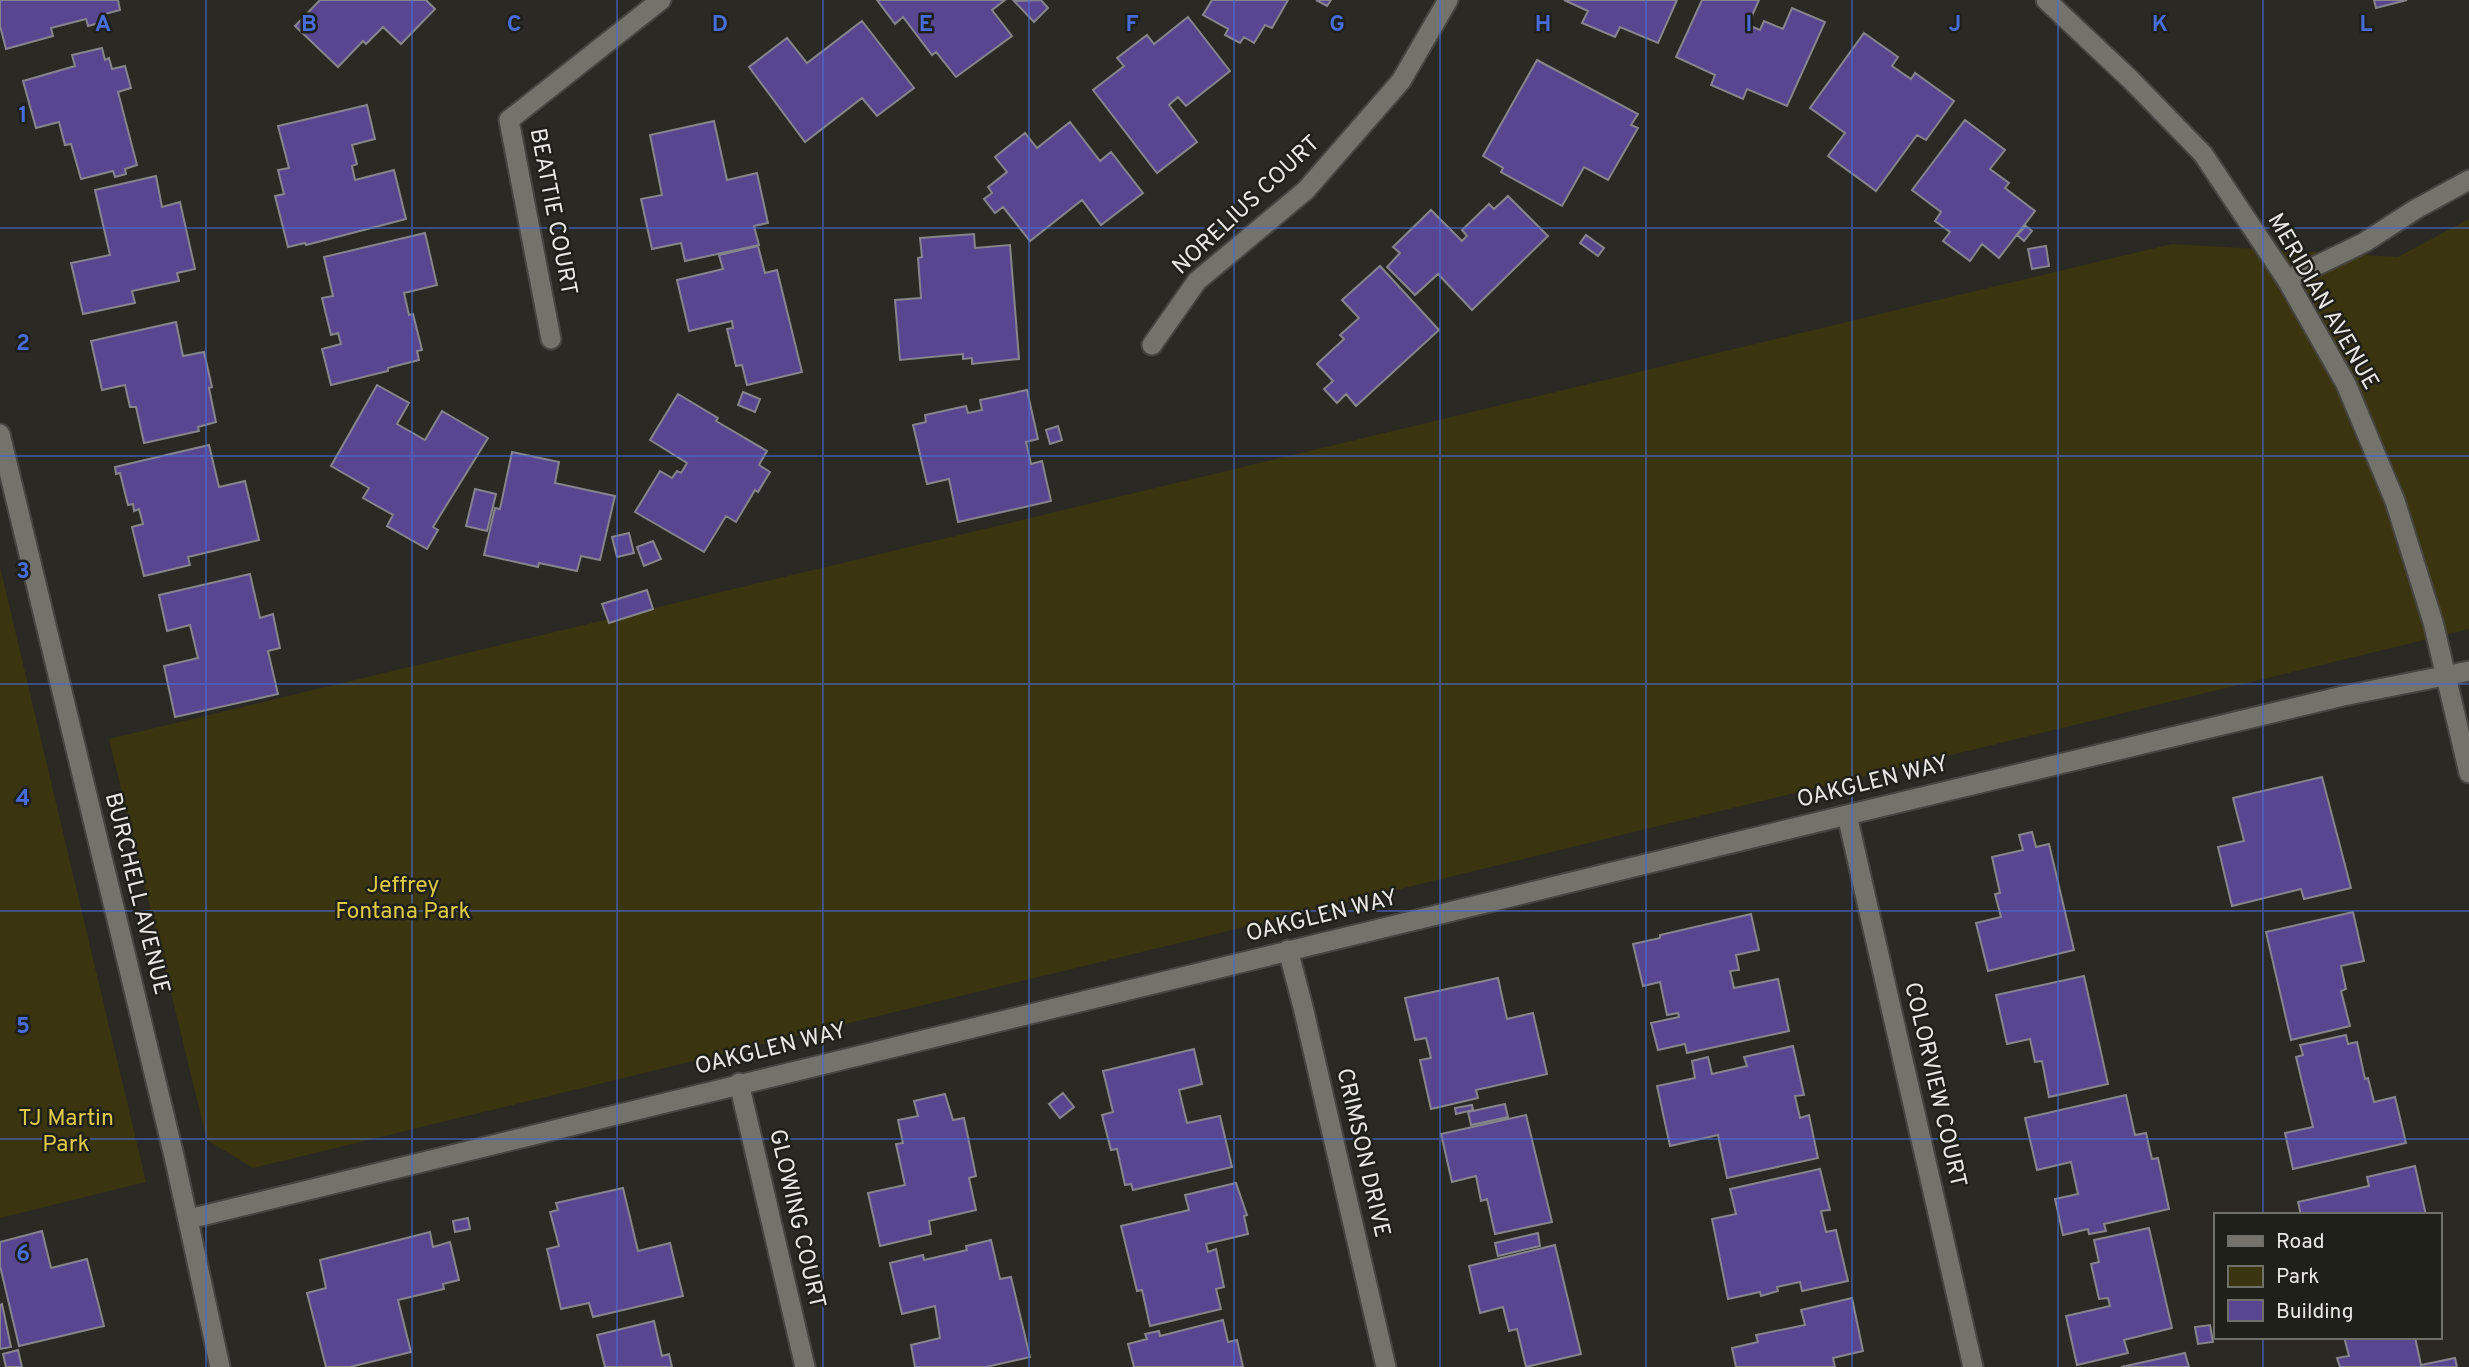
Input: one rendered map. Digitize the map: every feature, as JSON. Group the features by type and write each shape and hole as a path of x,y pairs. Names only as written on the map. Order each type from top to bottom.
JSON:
{"street":[{"name":"BEATTIE COURT","path":"551,339 509,120 662,0"},
{"name":"NORELIUS COURT","path":"1152,345 1197,281 1306,190 1401,81 1448,0"},
{"name":"MERIDIAN AVENUE","path":"2046,0 2131,80 2203,154 2287,280 2346,384 2395,501 2433,622 2469,774"},
{"path":"2287,280 2365,242 2416,209 2469,180"},
{"name":"BURCHELL AVENUE","path":"0,434 189,1219 220,1367"},
{"name":"OAKGLEN WAY","path":"189,1219 1847,815 2343,696 2469,671"},
{"name":"COLORVIEW COURT","path":"1847,815 1973,1367"},
{"name":"CRIMSON DRIVE","path":"1288,950 1386,1367"},
{"name":"GLOWING COURT","path":"739,1083 805,1367"}],"green space":[{"name":"Jeffrey Fontana Park","path":"2469,219 2469,629 253,1168 207,1140 109,739 2172,244 2398,257"},
{"name":"TJ Martin Park","path":"0,567 146,1182 0,1218"}],"building":[{"path":"0,0 118,0 120,10 105,14 107,21 88,26 86,19 51,28 53,36 6,49 0,26"},
{"path":"320,0 426,0 435,9 401,44 383,27 366,44 363,41 338,67 295,26"},
{"path":"877,0 1005,0 992,10 1012,36 956,77 936,52 932,55 903,17 895,24"},
{"path":"1041,0 1048,8 1034,22 1014,1"},
{"path":"1212,0 1288,0 1272,28 1265,25 1254,43 1244,37 1240,43 1225,35 1228,29 1203,15"},
{"path":"1316,0 1331,0 1327,6"},
{"path":"1564,0 1677,0 1658,43 1620,27 1615,37 1582,23 1588,11"},
{"path":"1702,0 1759,0 1748,25 1760,30 1764,21 1783,29 1792,8 1825,22 1787,106 1747,89 1743,99 1711,85 1715,75 1676,57"},
{"path":"2374,0 2407,0 2376,8"},
{"path":"1188,17 1230,71 1186,106 1178,97 1169,105 1197,142 1157,173 1093,90 1124,66 1117,58 1147,35 1154,44"},
{"path":"862,21 914,88 877,116 862,98 805,142 749,67 787,38 807,63"},
{"path":"1864,33 1898,57 1892,66 1911,79 1915,73 1954,101 1926,140 1917,135 1876,191 1828,156 1845,133 1810,108"},
{"path":"102,48 105,60 109,58 112,69 125,66 131,88 118,92 137,165 125,169 126,174 115,177 113,171 81,179 71,144 65,145 59,122 36,128 23,81 75,66 72,55"},
{"path":"1537,60 1638,114 1631,125 1638,128 1608,180 1584,167 1562,206 1501,172 1503,168 1483,156"},
{"path":"367,105 375,139 352,145 357,164 352,166 355,180 394,170 406,219 306,245 288,247 275,196 284,194 278,170 289,168 278,126"},
{"path":"1965,120 2005,150 1990,169 2009,183 2005,188 2035,211 1999,258 1982,244 1970,261 1943,241 1950,232 1935,221 1941,212 1912,190"},
{"path":"714,121 727,180 757,173 768,223 754,226 759,245 685,261 681,243 652,249 641,199 662,195 650,135"},
{"path":"1070,122 1100,161 1111,152 1143,193 1101,225 1082,200 1030,241 1003,207 995,213 984,199 992,193 988,187 1007,172 995,157 1025,133 1037,148"},
{"path":"156,176 162,207 180,202 195,269 177,273 179,281 132,291 135,303 83,314 71,263 110,255 95,190"},
{"path":"1508,196 1548,236 1472,310 1438,274 1415,295 1387,267 1400,253 1393,247 1431,210 1462,241 1467,236 1462,230 1489,204 1494,209"},
{"path":"2026,226 2032,231 2024,241 2017,235"},
{"path":"425,233 437,285 404,293 409,315 413,314 422,350 417,351 419,360 388,368 388,371 331,385 322,349 341,344 338,333 331,335 322,298 333,296 324,257"},
{"path":"974,234 975,248 1010,245 1019,359 972,364 972,358 963,359 963,354 900,360 895,300 921,298 918,258 922,257 920,238"},
{"path":"1586,235 1604,248 1598,256 1580,243"},
{"path":"758,246 765,273 777,270 802,372 747,385 742,365 736,366 727,329 733,328 732,321 689,331 677,280 723,269 719,255"},
{"path":"2046,246 2049,266 2032,269 2028,249"},
{"path":"1380,266 1439,330 1356,406 1346,394 1337,403 1324,389 1333,381 1317,364 1344,339 1340,335 1359,318 1342,300"},
{"path":"176,322 183,356 204,352 216,422 198,427 199,431 144,443 136,407 130,407 125,385 102,390 91,341"},
{"path":"377,385 409,403 397,424 425,440 442,411 488,438 433,527 438,530 427,549 387,526 393,515 363,498 369,488 331,466"},
{"path":"1027,390 1038,439 1026,442 1031,464 1042,461 1051,501 958,522 949,479 927,484 913,425 926,422 925,415 966,406 968,413 982,410 980,400"},
{"path":"743,392 760,399 755,412 738,405"},
{"path":"678,394 718,418 716,421 767,451 759,465 770,472 758,492 755,490 736,522 726,516 704,552 635,512 660,471 672,478 677,471 681,473 687,463 650,440"},
{"path":"1058,426 1062,440 1050,444 1046,430"},
{"path":"209,445 219,487 245,481 259,540 188,557 190,565 144,576 132,527 143,524 139,509 134,511 133,504 128,505 120,473 116,474 115,467"},
{"path":"512,452 559,462 555,483 615,496 600,560 581,556 577,571 539,563 538,567 484,555 495,508 500,509"},
{"path":"475,489 496,494 487,531 466,526"},
{"path":"629,533 634,553 617,557 612,537"},
{"path":"653,541 661,559 644,566 637,547"},
{"path":"250,574 260,618 273,614 280,648 268,651 278,694 175,717 164,666 198,658 190,625 167,631 159,595"},
{"path":"647,590 653,609 609,623 602,604"},
{"path":"2322,777 2351,888 2304,899 2301,889 2232,906 2218,847 2244,841 2233,798"},
{"path":"2032,832 2036,847 2049,844 2074,950 1988,971 1976,923 2001,917 1995,894 2000,893 1992,857 2023,850 2019,835"},
{"path":"2353,912 2364,961 2341,966 2346,989 2341,991 2350,1026 2291,1040 2266,932"},
{"path":"1751,914 1759,950 1736,955 1739,970 1730,971 1734,988 1778,979 1789,1031 1687,1053 1685,1044 1658,1050 1651,1023 1679,1017 1678,1013 1667,1015 1660,982 1643,986 1633,944"},
{"path":"2084,976 2108,1084 2049,1097 2042,1061 2035,1062 2030,1039 2007,1044 1996,995"},
{"path":"1498,978 1507,1019 1533,1013 1547,1074 1476,1090 1478,1098 1431,1109 1420,1060 1431,1058 1426,1038 1415,1040 1405,998"},
{"path":"2346,1035 2348,1044 2357,1042 2365,1079 2368,1078 2374,1102 2395,1097 2406,1143 2293,1169 2285,1133 2313,1127 2296,1057 2303,1055 2300,1045"},
{"path":"1793,1046 1804,1095 1795,1096 1800,1118 1809,1115 1818,1158 1727,1178 1718,1135 1670,1146 1657,1086 1695,1078 1692,1061 1708,1057 1712,1074 1747,1066 1744,1057"},
{"path":"1194,1049 1202,1084 1179,1090 1187,1123 1220,1116 1232,1167 1133,1190 1131,1184 1125,1185 1117,1149 1111,1150 1102,1115 1113,1112 1103,1071"},
{"path":"1063,1093 1074,1107 1060,1118 1049,1104"},
{"path":"945,1094 953,1120 964,1118 976,1176 969,1178 976,1210 929,1221 931,1234 880,1246 868,1193 905,1185 896,1144 903,1143 898,1120 918,1116 914,1101"},
{"path":"2126,1095 2135,1135 2146,1133 2152,1159 2158,1158 2169,1209 2104,1224 2106,1231 2089,1234 2088,1229 2063,1235 2055,1199 2078,1194 2071,1162 2037,1170 2025,1118"},
{"path":"1505,1104 1508,1117 1471,1125 1468,1112"},
{"path":"1472,1105 1473,1110 1456,1114 1455,1108"},
{"path":"1526,1115 1552,1222 1495,1234 1487,1199 1481,1201 1476,1176 1452,1182 1441,1134"},
{"path":"2415,1166 2426,1213 2301,1213 2298,1202 2369,1186 2367,1177"},
{"path":"1820,1169 1830,1210 1821,1211 1826,1232 1836,1230 1848,1281 1802,1291 1800,1282 1777,1287 1778,1291 1761,1296 1760,1292 1728,1299 1712,1219 1736,1214 1730,1189"},
{"path":"1236,1183 1247,1215 1244,1216 1248,1234 1206,1244 1208,1252 1216,1249 1224,1287 1216,1289 1221,1309 1150,1326 1142,1290 1137,1291 1121,1226 1189,1210 1185,1195"},
{"path":"623,1188 638,1251 670,1243 683,1296 593,1317 589,1303 561,1309 547,1249 559,1246 550,1212 558,1210 556,1203"},
{"path":"468,1218 470,1229 455,1232 453,1221"},
{"path":"2149,1228 2172,1328 2124,1340 2128,1353 2077,1365 2066,1316 2110,1306 2108,1298 2099,1299 2091,1264 2099,1262 2094,1240"},
{"path":"42,1231 51,1268 87,1259 104,1326 19,1346 0,1266 0,1242"},
{"path":"430,1232 433,1247 450,1242 459,1280 443,1284 444,1289 398,1300 411,1352 350,1367 326,1367 307,1293 326,1288 320,1260"},
{"path":"1538,1233 1540,1246 1498,1256 1495,1243"},
{"path":"991,1240 1000,1279 1011,1277 1030,1357 986,1367 915,1367 911,1345 940,1338 935,1306 902,1314 890,1263 923,1255 924,1260 967,1250 966,1246"},
{"path":"1555,1245 1581,1354 1526,1367 1517,1329 1509,1331 1503,1307 1480,1313 1469,1266"},
{"path":"1852,1298 1863,1351 1833,1358 1835,1367 1736,1367 1732,1348 1758,1342 1756,1335 1805,1325 1801,1310"},
{"path":"2,1304 11,1347 0,1349 0,1305"},
{"path":"1223,1320 1228,1342 1237,1340 1243,1367 1134,1367 1128,1344 1147,1339 1145,1334 1159,1331 1160,1336"},
{"path":"654,1321 662,1356 669,1354 672,1367 605,1367 597,1335"},
{"path":"2210,1325 2213,1342 2198,1344 2195,1327"},
{"path":"2345,1339 2415,1339 2421,1365 2455,1358 2457,1367 2340,1367 2337,1358 2349,1356"},
{"path":"18,1350 22,1367 6,1367 3,1354"},
{"path":"2185,1353 2189,1367 2121,1367"}]}
